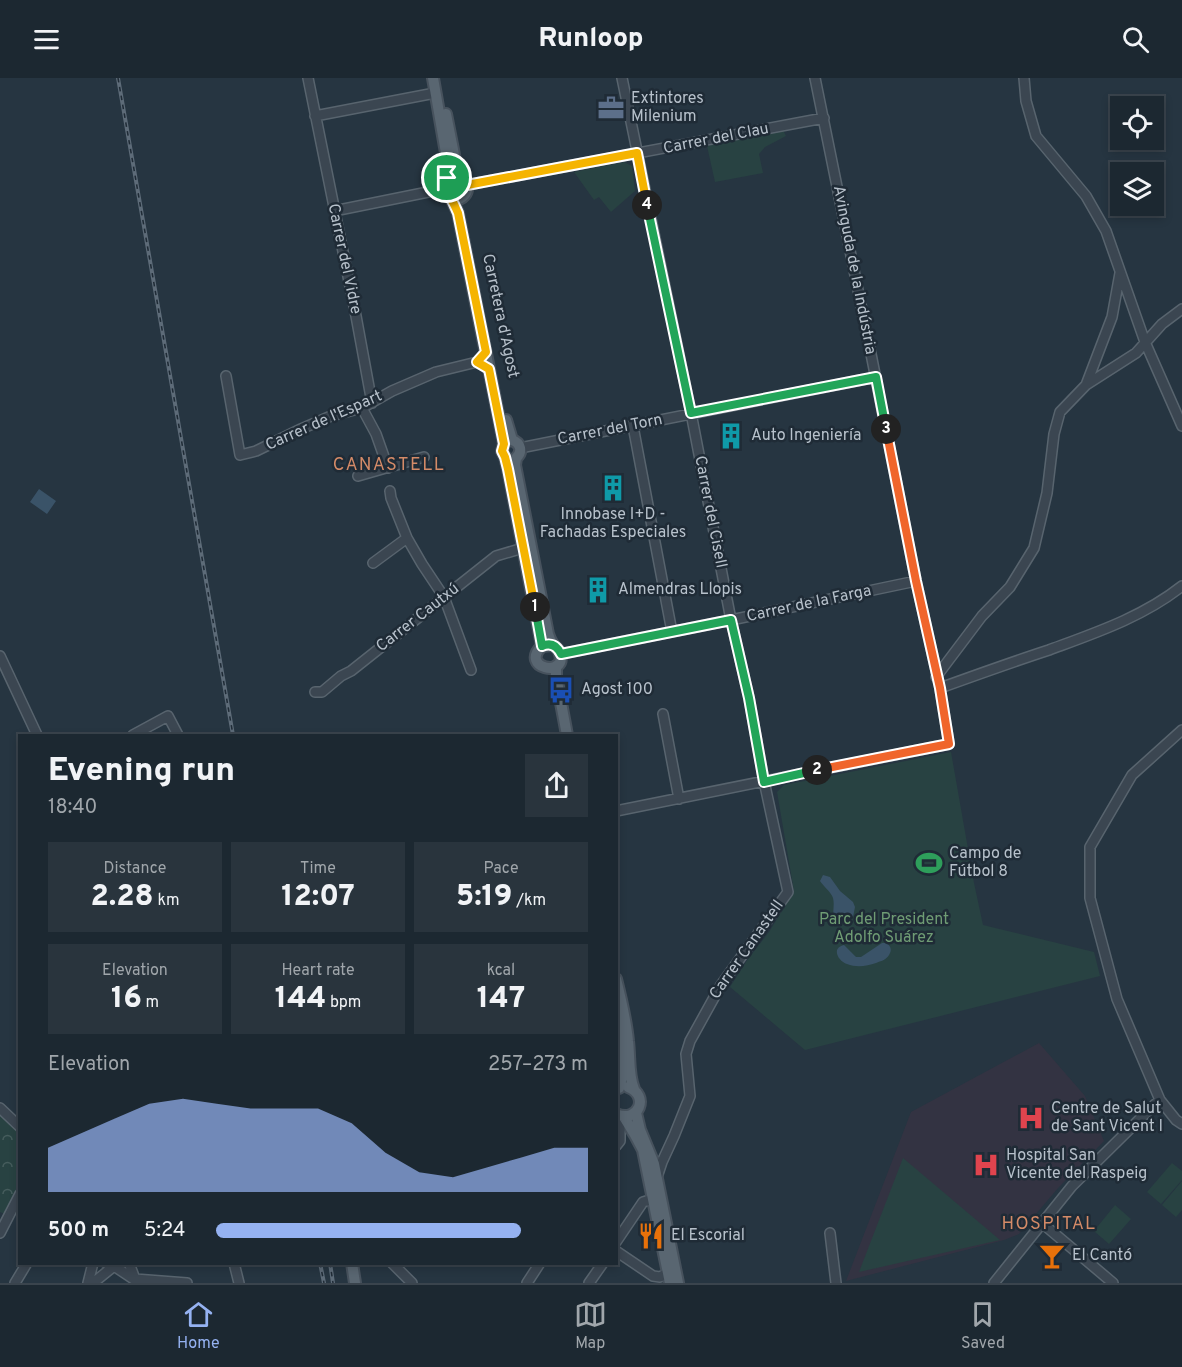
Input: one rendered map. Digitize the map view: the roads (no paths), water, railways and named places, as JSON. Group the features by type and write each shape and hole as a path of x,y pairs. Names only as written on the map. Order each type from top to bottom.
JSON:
{"main road":[{"path":"432,78 454,176"},
{"path":"440,78 454,176"},
{"path":"454,176 464,179 467,185 463,197 457,199 446,195 443,189 444,183 454,176"},
{"name":"Carretera d'Agost","path":"463,197 463,212 508,429 523,548 547,645"},
{"name":"Carretera d'Agost","path":"451,198 458,213 489,369 515,465 548,634 547,645"},
{"path":"547,645 558,648 561,654 561,658 552,667 540,665 537,658 537,651 547,645"},
{"path":"552,667 561,734"},
{"path":"552,667 567,734"},
{"path":"618,990 627,1037 630,1077 640,1101 636,1113 630,1116 620,1116"},
{"path":"618,1026 623,1076 618,1086"},
{"path":"618,1088 626,1086 634,1089"},
{"path":"636,1113 640,1131 654,1164 678,1283"},
{"path":"620,1116 643,1150 669,1278"},
{"path":"352,1265 355,1283"},
{"path":"359,1265 363,1283"}],"street":[{"name":"Carrer del Vidre","path":"308,78 372,403"},
{"name":"Carrer del Cisell","path":"622,78 788,892"},
{"name":"Avinguda de la Indústria","path":"764,782 949,744 940,688 916,581 815,78"},
{"path":"1024,78 1026,101 1036,136 1086,196 1106,231 1145,342 1182,426"},
{"path":"315,116 435,93"},
{"name":"Carrer del Clau","path":"467,185 824,118"},
{"path":"334,211 443,189"},
{"path":"1086,385 1112,317 1120,273"},
{"path":"936,677 982,616 1010,587 1034,548 1047,493 1054,434 1060,412 1086,385 1136,353 1162,324 1182,309"},
{"path":"486,352 477,362 489,369"},
{"name":"Carrer de l'Espart","path":"226,376 240,455 256,451 331,416 362,408 392,391 436,372 477,362"},
{"name":"Carrer del Torn","path":"511,449 876,377"},
{"path":"362,408 376,434 388,468"},
{"path":"633,426 672,633"},
{"path":"358,476 424,457"},
{"path":"390,491 407,538 444,597 471,670"},
{"path":"373,563 407,538"},
{"name":"Carrer Cautxú","path":"315,692 322,692 340,676 351,671 496,556 523,548"},
{"name":"Carrer de la Farga","path":"561,654 916,581"},
{"path":"940,688 1089,635 1147,610 1182,586"},
{"path":"0,656 2,670 36,734"},
{"path":"663,714 679,799"},
{"path":"135,734 168,716 177,734"},
{"path":"1182,730 1132,775 1090,847 1090,898 1117,999 1160,1100 1182,1124"},
{"path":"618,811 764,782"},
{"name":"Carrer Canastell","path":"657,1178 690,1096 686,1054 690,1041 721,985 788,892"},
{"path":"994,1283 1072,1185 1160,1100"},
{"path":"0,1108 18,1125"},
{"path":"618,1144 620,1141 620,1116"},
{"path":"0,1233 18,1198"},
{"path":"618,1239 643,1202 653,1198"},
{"path":"1042,1223 1113,1283"},
{"path":"830,1233 836,1283"},
{"path":"618,1252 653,1276 669,1278"},
{"path":"15,1283 26,1265"},
{"path":"88,1283 92,1265"},
{"path":"93,1283 109,1265"},
{"path":"112,1265 137,1281 187,1283"},
{"path":"130,1265 137,1281"},
{"path":"234,1265 239,1283"},
{"path":"394,1265 411,1283"},
{"path":"527,1283 539,1265"},
{"path":"590,1283 602,1265"}],"railway":[{"path":"118,78 233,734"},
{"path":"320,1265 324,1283"},
{"path":"330,1265 333,1283"}],"place":[{"name":"Extintores Milenium","path":"611,108"},
{"name":"Auto Ingeniería","path":"731,436"},
{"name":"Innobase I+D - Fachadas Especiales","path":"613,488"},
{"name":"Almendras Llopis","path":"598,590"},
{"name":"Agost 100","path":"561,690"},
{"name":"Campo de Fútbol 8","path":"929,863"},
{"name":"Centre de Salut de Sant Vicent I","path":"1031,1118"},
{"name":"Hospital San Vicente del Raspeig","path":"986,1165"},
{"name":"El Escorial","path":"651,1236"},
{"name":"El Cantó","path":"1052,1256"}],"district":[{"name":"CANASTELL","path":"389,465"},
{"name":"HOSPITAL","path":"1049,1224"}],"park label":[{"name":"Parc del President Adolfo Suárez","path":"884,929"}]}
